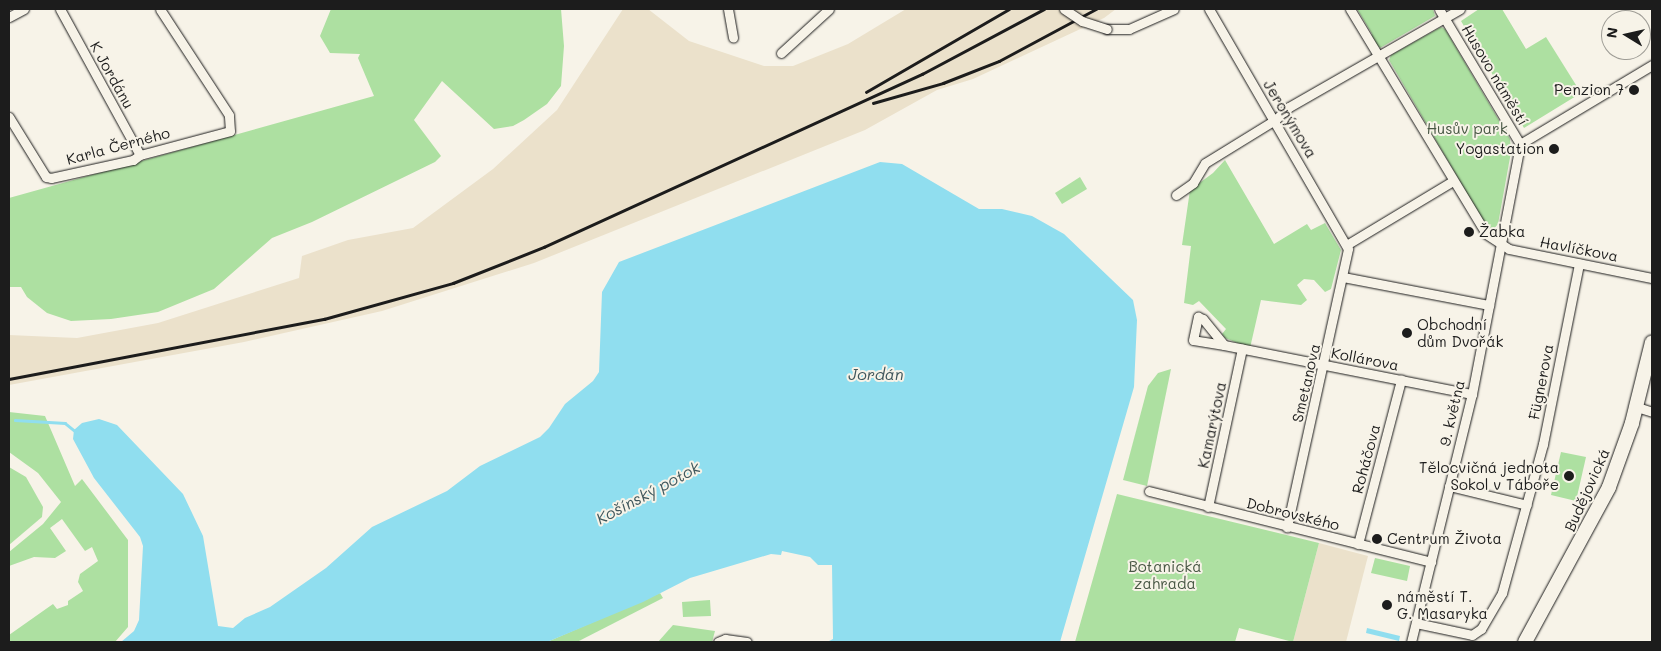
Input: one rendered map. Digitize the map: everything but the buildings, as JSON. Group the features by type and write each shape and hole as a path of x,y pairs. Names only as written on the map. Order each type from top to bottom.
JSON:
{"main road":[{"name":"Budějovická","path":"1525,642 1599,510 1636,408 1652,342"}],"street":[{"path":"9,17 24,9"},
{"name":"K Jordánu","path":"60,9 140,155"},
{"name":"Karla Černého","path":"9,117 46,177 94,170 133,160 140,155 222,135 230,131 231,124 160,9"},
{"path":"728,9 733,38"},
{"path":"781,53 822,12 829,9"},
{"path":"1064,9 1082,21 1107,29 1129,29 1174,9"},
{"name":"Jeronýmova","path":"1209,9 1348,244"},
{"path":"1350,9 1486,234 1501,246"},
{"name":"Husovo náměstí","path":"1439,9 1520,144 1501,246"},
{"path":"1444,18 1460,9"},
{"name":"Husovo náměstí","path":"1176,195 1193,183 1205,163 1275,120 1289,107 1444,18"},
{"path":"1520,144 1652,65"},
{"path":"1348,244 1453,181"},
{"name":"Smetanova","path":"1287,527 1343,277 1348,244"},
{"name":"Havlíčkova","path":"1501,246 1652,278"},
{"name":"9. května","path":"1411,642 1472,394 1501,246"},
{"name":"Fügnerova","path":"1416,623 1469,636 1481,629 1502,593 1543,444 1579,264"},
{"path":"1343,277 1489,305"},
{"name":"Kollárova","path":"1224,345 1472,394"},
{"name":"Kamarýtova","path":"1208,507 1242,349"},
{"name":"Roháčova","path":"1358,544 1401,380"},
{"path":"1636,408 1652,412"},
{"path":"1449,486 1527,505"},
{"name":"Dobrovského","path":"1149,491 1431,562"},
{"path":"718,642 725,639 747,642"}],"shaded area":[{"path":"623,9 648,9 689,41 764,66 793,66 848,44 906,9 1116,9 1104,18 973,79 937,90 865,130 534,263 382,311 244,342 9,385 9,335 77,338 158,323 299,278 302,256 348,240 413,228 493,169 557,110"},
{"path":"1319,543 1368,556 1346,642 1293,642"}],"green space":[{"path":"331,9 561,9 564,46 561,86 547,104 524,120 513,126 494,129 442,81 414,120 441,156 435,162 312,222 272,238 214,289 158,312 111,319 71,321 47,313 27,297 21,287 9,287 9,198 374,96 358,58 360,54 330,53 320,36"},
{"path":"1357,9 1433,9 1435,16 1380,48 1370,37 1372,34"},
{"name":"Husův park","path":"1479,9 1502,9 1526,49 1546,37 1581,93 1524,128 1461,21"},
{"name":"Husův park","path":"1441,27 1445,29 1510,139 1511,152 1498,224 1493,230 1486,226 1389,60 1391,55"},
{"path":"1225,160 1274,244 1307,224 1311,230 1325,223 1341,250 1331,289 1325,292 1314,280 1304,279 1297,285 1307,300 1301,305 1261,300 1250,348 1225,338 1222,334 1226,329 1199,301 1193,305 1184,303 1191,246 1182,245 1190,190 1213,173"},
{"path":"1080,177 1087,189 1062,204 1055,193"},
{"path":"1171,369 1147,486 1123,480 1148,386 1158,373"},
{"path":"9,412 45,416 75,486 82,479 128,540 128,627 115,642 9,642 9,635 53,604 57,609 68,605 68,601 83,591 78,582 80,574 98,561 92,547 85,551 62,519 50,528 66,551 55,558 34,557 9,566 9,552 43,524 61,502 38,473 9,452"},
{"name":"Tělocvičná jednota Sokol v Táboře","path":"1561,452 1586,457 1576,501 1551,495"},
{"path":"9,467 26,477 43,507 42,517 9,545"},
{"name":"Botanická zahrada","path":"1117,494 1319,543 1293,642 1239,628 1235,642 1075,642"},
{"path":"1375,558 1410,566 1407,581 1371,573"},
{"path":"660,593 663,598 577,642 547,642"},
{"path":"710,600 711,616 683,617 682,602"},
{"path":"673,625 715,631 712,642 658,642"}],"water":[{"name":"Jordán","path":"880,162 902,164 979,209 1002,209 1032,216 1064,234 1133,300 1137,320 1134,387 1060,642 827,642 833,639 832,565 818,565 810,557 782,551 781,555 771,554 690,578 643,602 547,642 121,642 134,631 139,620 143,546 140,537 94,478 73,439 74,430 82,423 99,419 117,425 183,494 203,536 218,626 233,628 245,618 270,607 326,568 372,527 447,491 480,466 540,437 549,428 565,404 593,381 599,372 602,292 619,262"},
{"path":"1367,628 1400,636 1399,641 1366,633"}],"waterway":[{"path":"15,420 65,423 75,431"}],"railway":[{"path":"866,92 1009,9"},
{"path":"9,379 324,319 453,283 544,247 922,74 1044,9"},
{"path":"873,103 943,83 999,61 1096,9"}],"place":[{"name":"Penzion 7","path":"1634,90"},
{"name":"Yogastation","path":"1554,149"},
{"name":"Žabka","path":"1469,232"},
{"name":"Obchodní dům Dvořák","path":"1407,333"},
{"name":"Tělocvičná jednota Sokol v Táboře","path":"1569,476"},
{"name":"Centrum Života","path":"1377,539"},
{"name":"náměstí T. G. Masaryka","path":"1387,605"}],"water label":[{"name":"Košínský potok","path":"648,493"}]}
